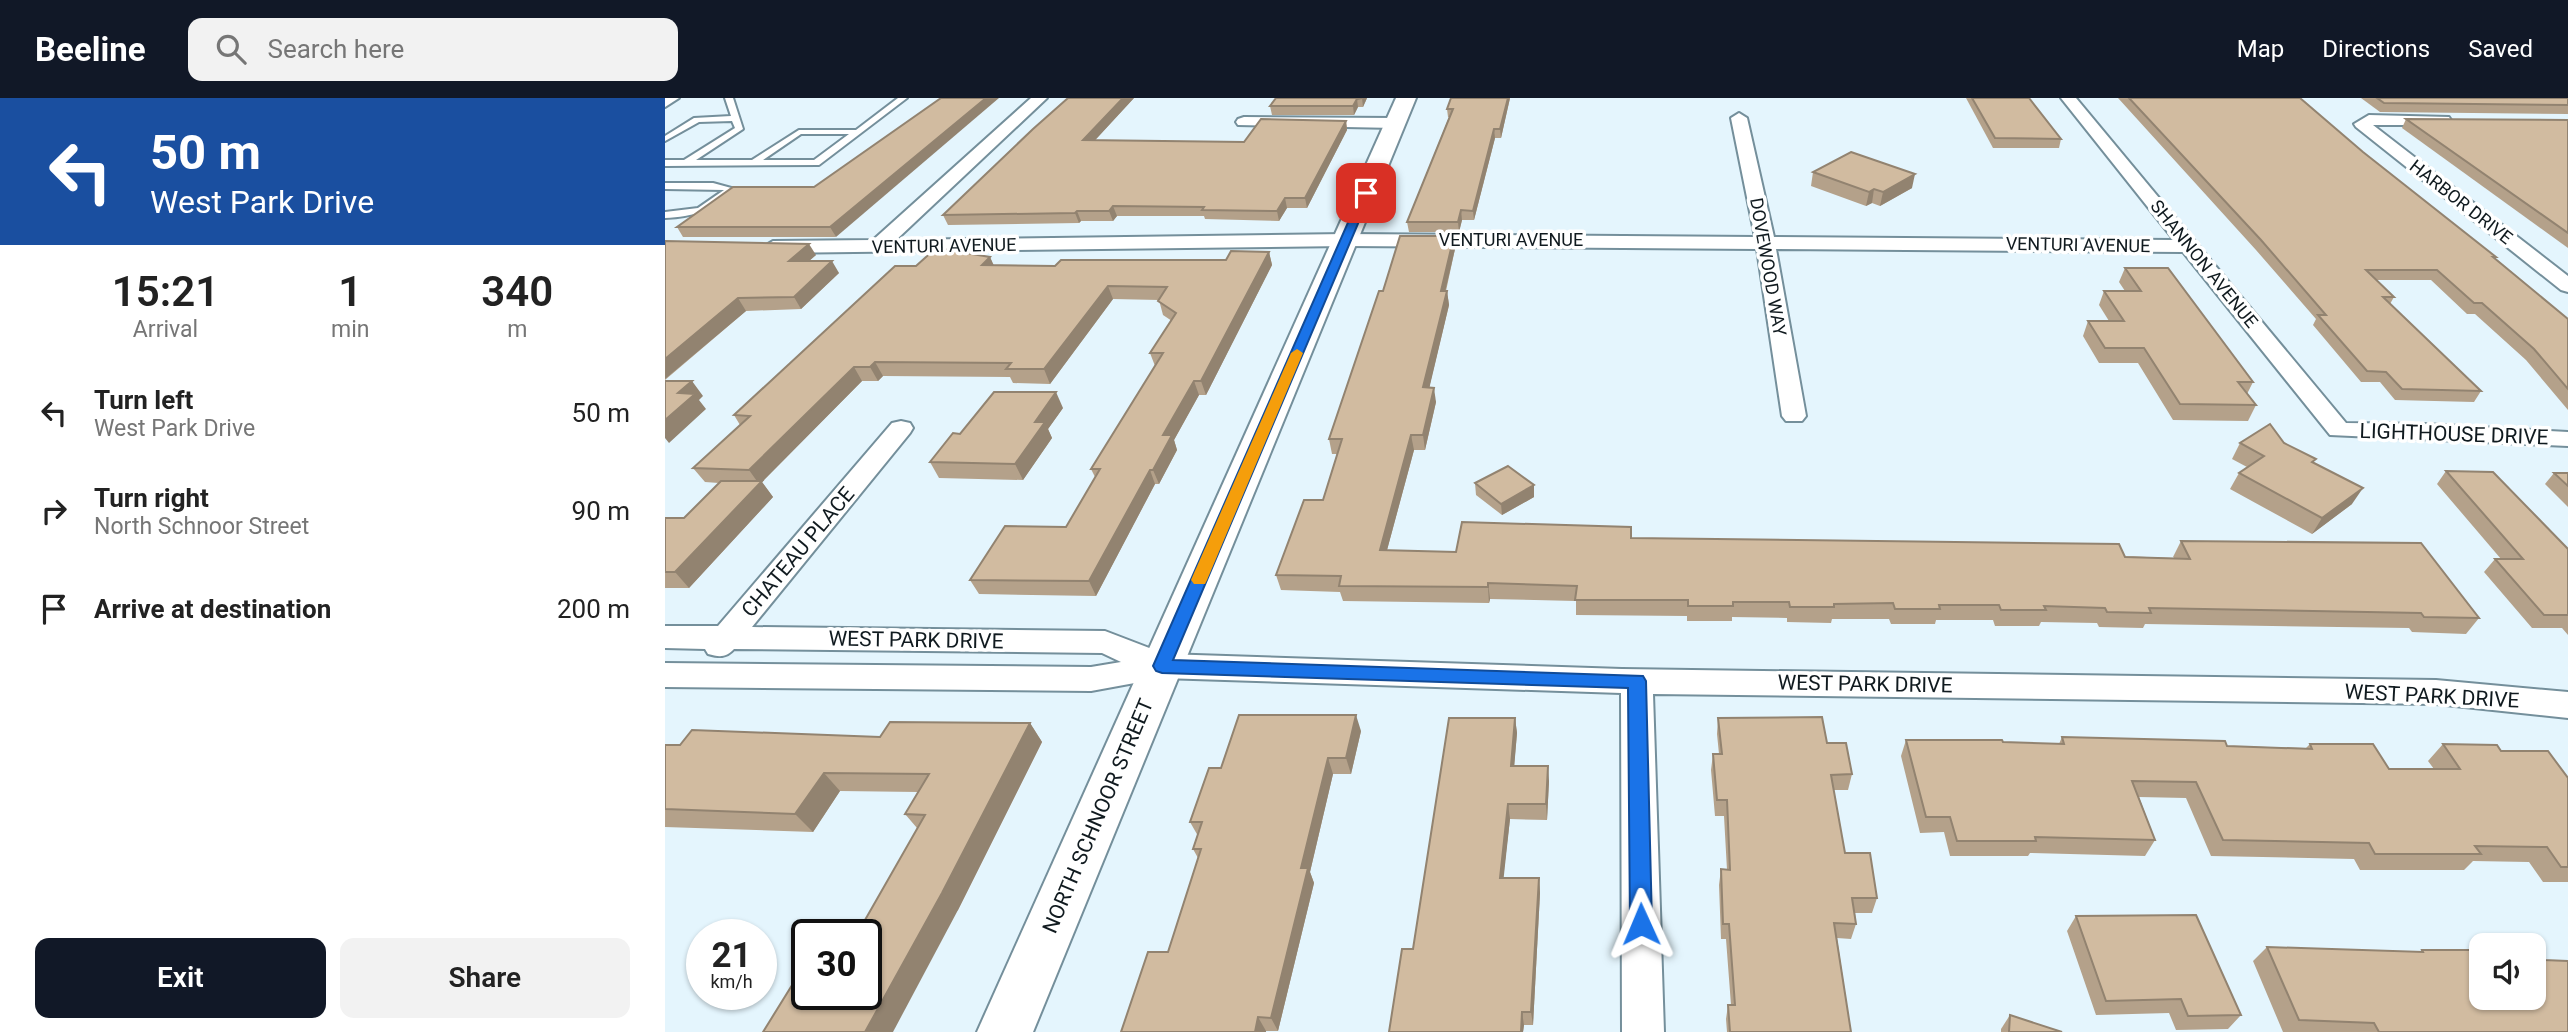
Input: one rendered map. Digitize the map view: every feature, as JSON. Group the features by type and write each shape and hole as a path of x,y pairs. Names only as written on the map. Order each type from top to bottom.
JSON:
{"street":[{"path":"665,102 672,98"},
{"path":"877,247 1040,98"},
{"name":"SHANNON AVENUE","path":"2068,98 2339,430"},
{"path":"1244,122 1401,111"},
{"name":"NORTH SCHNOOR STREET","path":"1005,1032 1401,111"},
{"name":"DOVEWOOD WAY","path":"1739,117 1765,241 1794,416"},
{"name":"HARBOR DRIVE","path":"2462,120 2369,120 2361,124 2568,286"},
{"name":"VENTURI AVENUE","path":"758,247 1346,240 2189,246"},
{"name":"CHATEAU PLACE","path":"680,675 726,638 901,428"},
{"name":"LIGHTHOUSE DRIVE","path":"2339,430 2424,431 2568,439"},
{"name":"WEST PARK DRIVE","path":"665,637 1105,642 1162,666"},
{"name":"WEST PARK DRIVE","path":"680,675 1091,679 1162,666 1637,681 2436,692 2568,705"},
{"path":"1637,681 1643,1032"}],"lane":[{"path":"686,163 739,129 729,98"},
{"path":"665,163 816,163 903,98"},
{"path":"665,139 697,120 736,118"},
{"path":"754,163 799,132 857,132"},
{"path":"665,186 731,189 719,201 701,212 665,215"}],"building":[{"path":"941,98 986,98 830,227 677,227 733,187 814,187"},
{"path":"1068,98 1123,98 1083,140 1244,142 1261,119 1346,121 1305,198 1285,198 1277,211 1113,206 1109,211 1075,213 943,215"},
{"path":"1276,98 1362,98 1357,99 1353,106 1270,106"},
{"path":"1451,98 1508,98 1500,129 1494,129 1473,211 1461,210 1458,222 1407,222 1453,109 1447,109"},
{"path":"1972,98 2029,98 2061,139 1995,138"},
{"path":"2129,98 2300,98 2568,319 2568,389 2534,349 2482,303 2474,303 2437,270 2366,270 2394,297 2383,297 2481,391 2402,389 2386,372 2367,371 2318,315 2326,315 2261,240"},
{"path":"2377,98 2568,98 2568,105 2384,103"},
{"path":"2406,119 2568,120 2568,233"},
{"path":"1851,152 1915,174 1883,192 1874,189 1869,192 1813,172"},
{"path":"1400,236 1454,236 1441,291 1447,291 1423,387 1434,388 1423,435 1411,435 1380,550 1456,552 1462,522 1631,527 1631,538 2119,544 2125,557 2190,559 2181,541 2421,543 2479,618 2424,617 2421,613 2149,608 2151,613 2107,612 2105,608 2044,606 2046,610 2001,610 1999,605 1939,605 1940,609 1895,609 1893,603 1790,607 1789,602 1733,602 1733,606 1688,606 1688,600 1575,600 1577,586 1488,583 1488,587 1339,586 1341,576 1276,575 1304,500 1323,500 1342,439 1329,439 1379,291 1383,291"},
{"path":"665,241 809,244 789,261 832,261 794,297 738,298 665,359"},
{"path":"936,248 990,257 982,265 1055,266 1061,260 1226,260 1231,251 1269,252 1201,381 1194,381 1163,435 1172,435 1089,581 970,580 1005,526 1066,527 1100,469 1091,469 1163,353 1150,353 1176,313 1158,301 1167,287 1108,286 1044,369 1006,369 1011,363 875,362 870,367 854,367 749,470 693,468 750,416 734,415 895,266 916,266"},
{"path":"2125,268 2168,268 2253,382 2238,382 2256,405 2180,404 2144,348 2105,348 2088,321 2124,321 2104,291 2141,291"},
{"path":"665,381 692,381 678,393 695,394 665,420"},
{"path":"994,392 1056,392 1035,422 1045,422 1015,464 930,462 953,433 960,434"},
{"path":"2270,424 2284,443 2316,459 2312,462 2363,488 2322,518 2239,473 2264,456 2240,443"},
{"path":"1508,466 1534,485 1501,504 1475,483"},
{"path":"2446,471 2493,472 2568,549 2568,615 2544,615 2495,559 2523,559"},
{"path":"2554,473 2568,473 2568,486"},
{"path":"721,481 762,481 675,572 665,572 665,518 684,518"},
{"path":"1239,715 1356,715 1346,758 1328,758 1301,868 1308,868 1271,1018 1258,1017 1255,1032 1121,1032 1148,952 1168,952 1201,849 1193,849 1202,822 1190,822 1209,768 1221,768"},
{"path":"1822,717 1827,743 1846,743 1852,774 1831,775 1845,853 1870,853 1877,898 1852,898 1856,924 1834,923 1851,1032 1730,1032 1728,1005 1735,1005 1729,924 1723,924 1721,869 1730,870 1727,800 1717,800 1713,754 1722,754 1718,718"},
{"path":"1449,718 1515,718 1511,766 1548,766 1546,804 1508,804 1500,878 1539,878 1531,1012 1522,1012 1521,1032 1389,1032 1402,949 1413,949"},
{"path":"890,722 1030,723 942,893 882,1001 882,919 866,919 925,815 905,814 929,774 824,773 795,814 665,809 665,745 680,745 692,730 880,737"},
{"path":"2062,737 2225,741 2227,746 2312,749 2310,744 2373,744 2389,769 2460,769 2443,744 2497,745 2501,751 2548,751 2568,778 2568,867 2561,867 2547,847 2475,846 2481,854 2375,854 2369,843 2223,840 2196,782 2132,781 2155,840 2035,837 2036,841 1957,841 1950,817 1926,817 1906,740 2002,740 2064,744"},
{"path":"2196,915 2241,1015 2188,1016 2181,999 2106,1001 2076,916"},
{"path":"2267,947 2423,952 2422,950 2469,950 2469,1010 2546,1010 2546,960 2568,961 2568,1032 2379,1032 2374,1023 2299,1020"},
{"path":"791,987 791,1010 877,1010 865,1032 763,1032"},
{"path":"2010,1015 2062,1032 2009,1032"}],"slow traffic":[{"path":"1199,580 1297,353"}],"route":[{"path":"1366,193 1162,666 1637,681 1641,924"}]}
